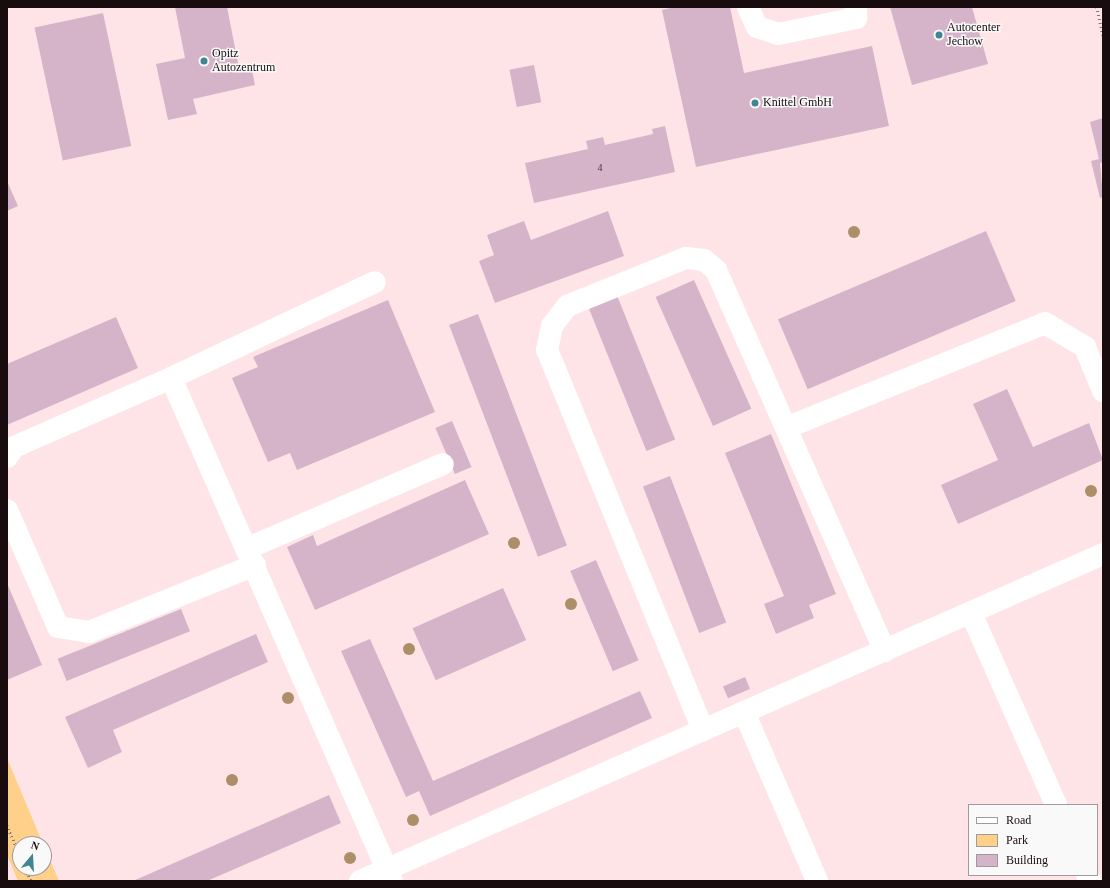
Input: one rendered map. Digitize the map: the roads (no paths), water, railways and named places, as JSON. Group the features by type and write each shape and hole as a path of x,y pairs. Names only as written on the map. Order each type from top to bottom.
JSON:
{"lane":[{"path":"748,7 756,27 778,34 856,18 856,7"},
{"path":"703,730 547,350 552,326 567,306 686,258 704,260 716,270 788,427 885,651"},
{"path":"7,457 14,447 171,378 375,282"},
{"path":"788,427 1045,323 1085,347 1103,391"},
{"path":"171,378 252,556 389,875"},
{"path":"7,510 58,627 89,632 252,556 443,464"},
{"path":"360,881 389,875 703,730 1103,554"},
{"path":"971,613 1056,804"},
{"path":"744,712 817,881"}],"place":[{"name":"Autocenter Jechow","path":"939,35"},
{"name":"Opitz Autozentrum","path":"204,61"},
{"name":"Knittel GmbH","path":"755,103"}]}
